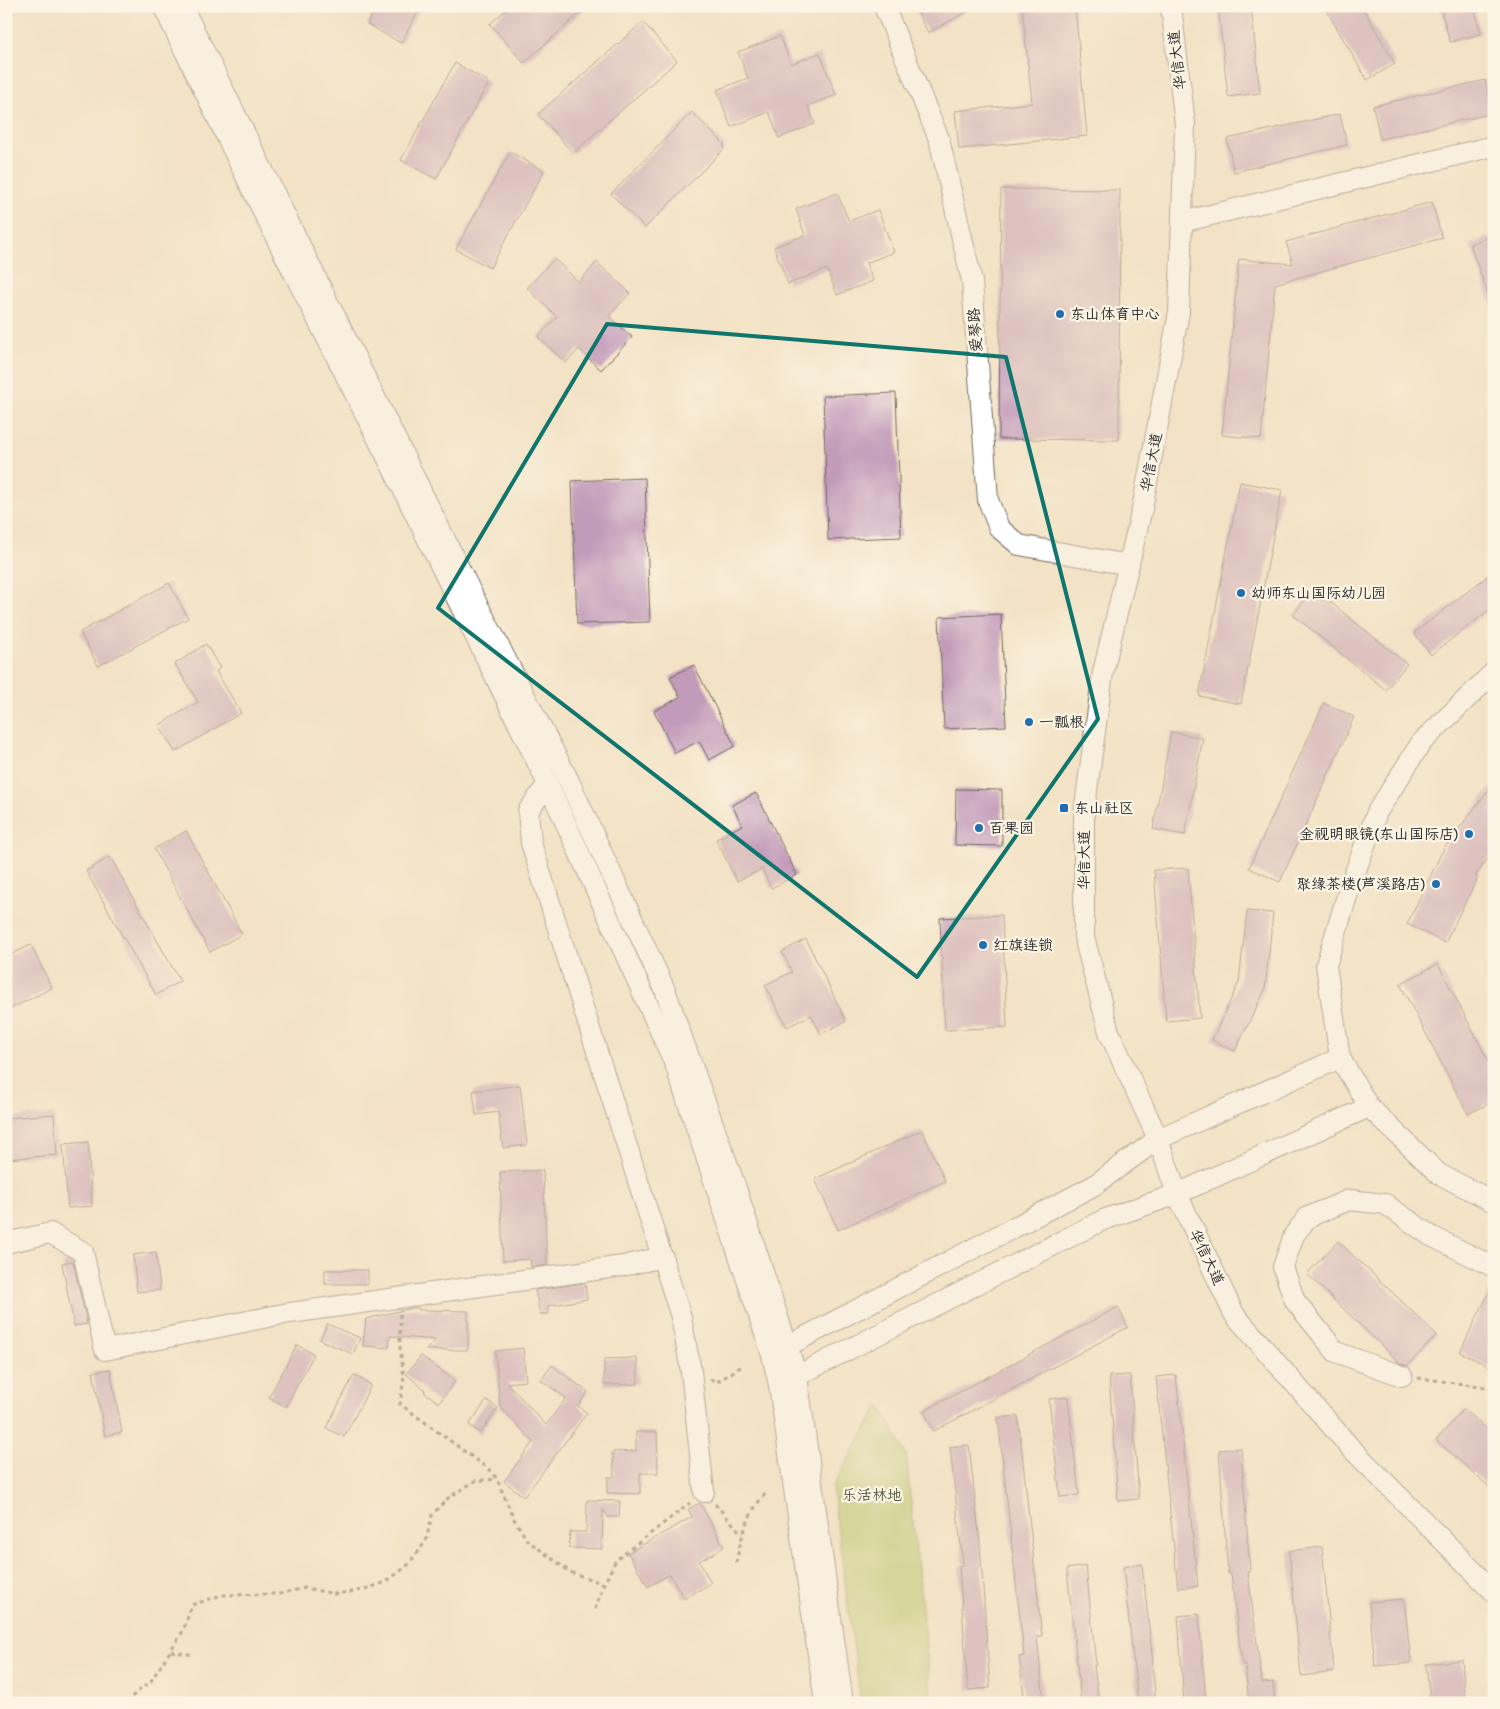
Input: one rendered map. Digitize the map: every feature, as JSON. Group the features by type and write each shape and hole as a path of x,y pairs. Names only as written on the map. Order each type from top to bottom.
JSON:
{"street":[{"path":"162,6 267,220 398,478 548,784 675,1064 780,1350 797,1376 843,1703"},
{"path":"182,6 472,594 568,779 665,990 736,1188 780,1350 779,1385 825,1703"},
{"name":"爱琴路","path":"884,6 938,139 972,281 988,500 999,528 1019,544 1129,565"},
{"name":"华信大道","path":"1171,6 1184,124 1180,312 1142,509 1103,672 1084,813 1084,937 1109,1032 1158,1139 1177,1194 1234,1314 1349,1446 1494,1592"},
{"path":"1182,222 1494,146"},
{"path":"1494,672 1421,743 1376,812 1350,886 1326,965 1340,1058 1369,1108 1439,1174 1494,1202"},
{"path":"548,784 528,811 531,843 681,1316 691,1371 704,1492"},
{"path":"780,1350 1093,1186 1158,1139 1340,1058"},
{"path":"779,1385 1103,1220 1177,1194 1369,1108"},
{"path":"1402,1376 1336,1352 1296,1301 1283,1267 1294,1235 1308,1217 1349,1200 1385,1204 1431,1236 1494,1267"},
{"path":"6,1243 50,1232 83,1252 105,1350 283,1314 623,1266 662,1256"}],"path":[{"path":"400,1298 400,1348 404,1377 400,1404 490,1470 497,1480 514,1519 527,1540 570,1572 604,1584"},
{"path":"691,1371 717,1382 742,1366"},
{"path":"1402,1376 1494,1388"},
{"path":"127,1703 129,1699 151,1681 171,1651 183,1631 192,1605 221,1595 279,1594 305,1588 335,1594 363,1590 386,1582 407,1566 426,1541 432,1516 448,1498 475,1481 497,1480"},
{"path":"595,1609 604,1584 616,1560 704,1492 742,1534"},
{"path":"736,1562 742,1534 759,1501 766,1493"},
{"path":"171,1651 193,1654"}],"highlighted area":[{"path":"607,324 1006,357 1098,719 917,977 438,608"}],"green space":[{"name":"乐活林地","path":"880,1405 906,1454 932,1703 861,1703 832,1487"}],"building":[{"path":"377,6 421,6 401,43 367,24"},
{"path":"510,6 588,6 524,63 490,24"},
{"path":"914,6 977,6 928,33"},
{"path":"1022,6 1075,6 1087,136 959,149 955,111 1032,103"},
{"path":"1218,6 1251,6 1260,93 1228,97"},
{"path":"1324,6 1362,6 1395,64 1367,80"},
{"path":"1440,6 1474,6 1481,34 1450,42"},
{"path":"643,22 677,61 573,153 538,114"},
{"path":"780,36 791,64 820,53 836,95 808,106 815,124 779,138 769,112 731,127 717,90 748,78 738,52"},
{"path":"455,63 489,82 436,179 401,160"},
{"path":"1485,80 1493,113 1380,139 1373,106"},
{"path":"692,112 724,144 724,149 645,228 611,194"},
{"path":"1340,114 1347,145 1234,172 1227,139"},
{"path":"510,152 544,171 490,268 456,249"},
{"name":"东山体育中心","path":"1001,189 1120,190 1119,440 999,439"},
{"path":"837,193 849,221 878,210 894,252 866,263 873,281 837,295 827,269 788,284 774,247 805,235 796,209"},
{"path":"1432,202 1442,238 1275,284 1261,439 1222,435 1239,259 1293,264 1286,242"},
{"path":"1494,235 1494,305 1492,306 1470,244"},
{"path":"554,259 579,282 597,262 630,293 609,316 632,337 601,370 579,349 566,363 538,337 557,317 527,288"},
{"path":"896,393 901,537 828,540 823,396"},
{"path":"645,478 650,622 577,624 572,481"},
{"name":"幼师东山国际幼儿园","path":"1240,482 1282,490 1241,704 1199,696"},
{"path":"1494,571 1494,606 1431,655 1414,633"},
{"path":"169,583 188,618 98,666 80,632"},
{"path":"1314,589 1407,664 1386,690 1293,615"},
{"path":"1001,614 1006,726 944,729 939,617"},
{"path":"206,644 220,668 216,671 241,713 175,752 159,725 198,702 175,664"},
{"path":"694,665 735,746 709,760 699,741 675,753 654,711 680,697 670,677"},
{"path":"1324,703 1354,717 1280,882 1249,868"},
{"path":"1171,732 1203,738 1185,835 1153,829"},
{"path":"1494,783 1494,851 1475,876 1478,877 1445,943 1407,924 1444,848"},
{"path":"956,789 1002,790 1002,846 955,845"},
{"path":"756,793 797,875 771,888 762,869 737,881 716,839 742,825 732,805"},
{"path":"186,831 242,934 210,952 154,849"},
{"path":"110,857 180,981 156,995 86,871"},
{"path":"1188,868 1200,1018 1166,1021 1154,870"},
{"path":"1247,911 1273,913 1265,990 1235,1051 1212,1040 1239,982"},
{"path":"1002,915 1007,1027 945,1030 940,918"},
{"path":"806,939 846,1021 821,1034 811,1015 787,1027 765,985 792,972 782,952"},
{"path":"31,945 52,988 6,1011 6,957"},
{"path":"1438,964 1494,1072 1494,1101 1468,1114 1400,984"},
{"path":"520,1085 527,1145 503,1148 498,1112 476,1115 473,1091"},
{"path":"54,1114 57,1155 6,1159 6,1118"},
{"path":"922,1130 945,1181 838,1230 815,1179"},
{"path":"88,1142 92,1206 68,1208 63,1144"},
{"path":"543,1170 547,1265 531,1267 530,1259 503,1261 500,1172"},
{"path":"1338,1241 1437,1335 1407,1366 1400,1363 1307,1274"},
{"path":"156,1252 160,1290 137,1292 133,1255"},
{"path":"73,1261 87,1324 74,1326 62,1263"},
{"path":"325,1270 368,1270 368,1284 325,1284"},
{"path":"1494,1282 1494,1369 1460,1352"},
{"path":"585,1283 587,1299 548,1306 548,1314 540,1314 535,1290"},
{"path":"1118,1307 1128,1327 934,1431 924,1411"},
{"path":"419,1308 419,1310 468,1311 468,1350 426,1350 436,1340 390,1336 389,1348 363,1346 366,1319"},
{"path":"327,1324 360,1338 353,1354 320,1340"},
{"path":"297,1345 314,1354 286,1407 269,1397"},
{"path":"523,1348 526,1381 507,1383 546,1425 566,1398 541,1380 552,1365 588,1392 578,1406 587,1413 524,1497 504,1481 533,1442 500,1406 495,1351"},
{"path":"421,1356 455,1381 439,1403 424,1392 425,1390 406,1374"},
{"path":"637,1358 638,1384 604,1385 604,1359"},
{"path":"110,1369 122,1432 105,1436 93,1372"},
{"path":"354,1375 371,1385 344,1437 326,1428"},
{"path":"1130,1375 1139,1499 1118,1501 1109,1376"},
{"path":"1176,1375 1198,1586 1178,1588 1156,1377"},
{"path":"1068,1397 1079,1495 1060,1497 1049,1399"},
{"path":"487,1400 498,1408 480,1433 469,1425"},
{"path":"1464,1409 1494,1436 1494,1491 1436,1440"},
{"path":"1018,1416 1042,1636 1037,1636 1044,1703 1025,1703 1019,1657 1024,1656 998,1418"},
{"path":"636,1432 657,1432 658,1473 640,1473 640,1494 607,1493 608,1477 614,1477 613,1452 636,1451"},
{"path":"969,1445 980,1544 990,1688 968,1690 959,1566 963,1565 950,1447"},
{"path":"1241,1448 1250,1572 1248,1573 1262,1683 1273,1682 1275,1703 1249,1703 1245,1664 1242,1664 1231,1574 1228,1574 1219,1450"},
{"path":"587,1500 620,1501 619,1517 608,1517 603,1509 602,1549 569,1548 570,1532 586,1532"},
{"path":"700,1503 724,1547 699,1561 711,1583 684,1599 670,1574 648,1587 628,1553 692,1517 688,1509"},
{"path":"1322,1547 1334,1672 1301,1676 1289,1551"},
{"path":"1142,1564 1156,1703 1138,1703 1123,1567"},
{"path":"1086,1566 1099,1703 1081,1703 1067,1569"},
{"path":"1404,1599 1411,1663 1375,1666 1369,1602"},
{"path":"1199,1614 1206,1703 1184,1703 1178,1616"},
{"path":"1462,1660 1466,1703 1430,1703 1426,1664"}],"place":[{"name":"东山体育中心","path":"1060,314"},
{"name":"幼师东山国际幼儿园","path":"1241,593"},
{"name":"一瓢根","path":"1029,722"},
{"name":"东山社区","path":"1064,808"},
{"name":"百果园","path":"979,828"},
{"name":"金视明眼镜(东山国际店)","path":"1469,834"},
{"name":"聚缘茶楼(芦溪路店)","path":"1436,884"},
{"name":"红旗连锁","path":"983,945"}]}
